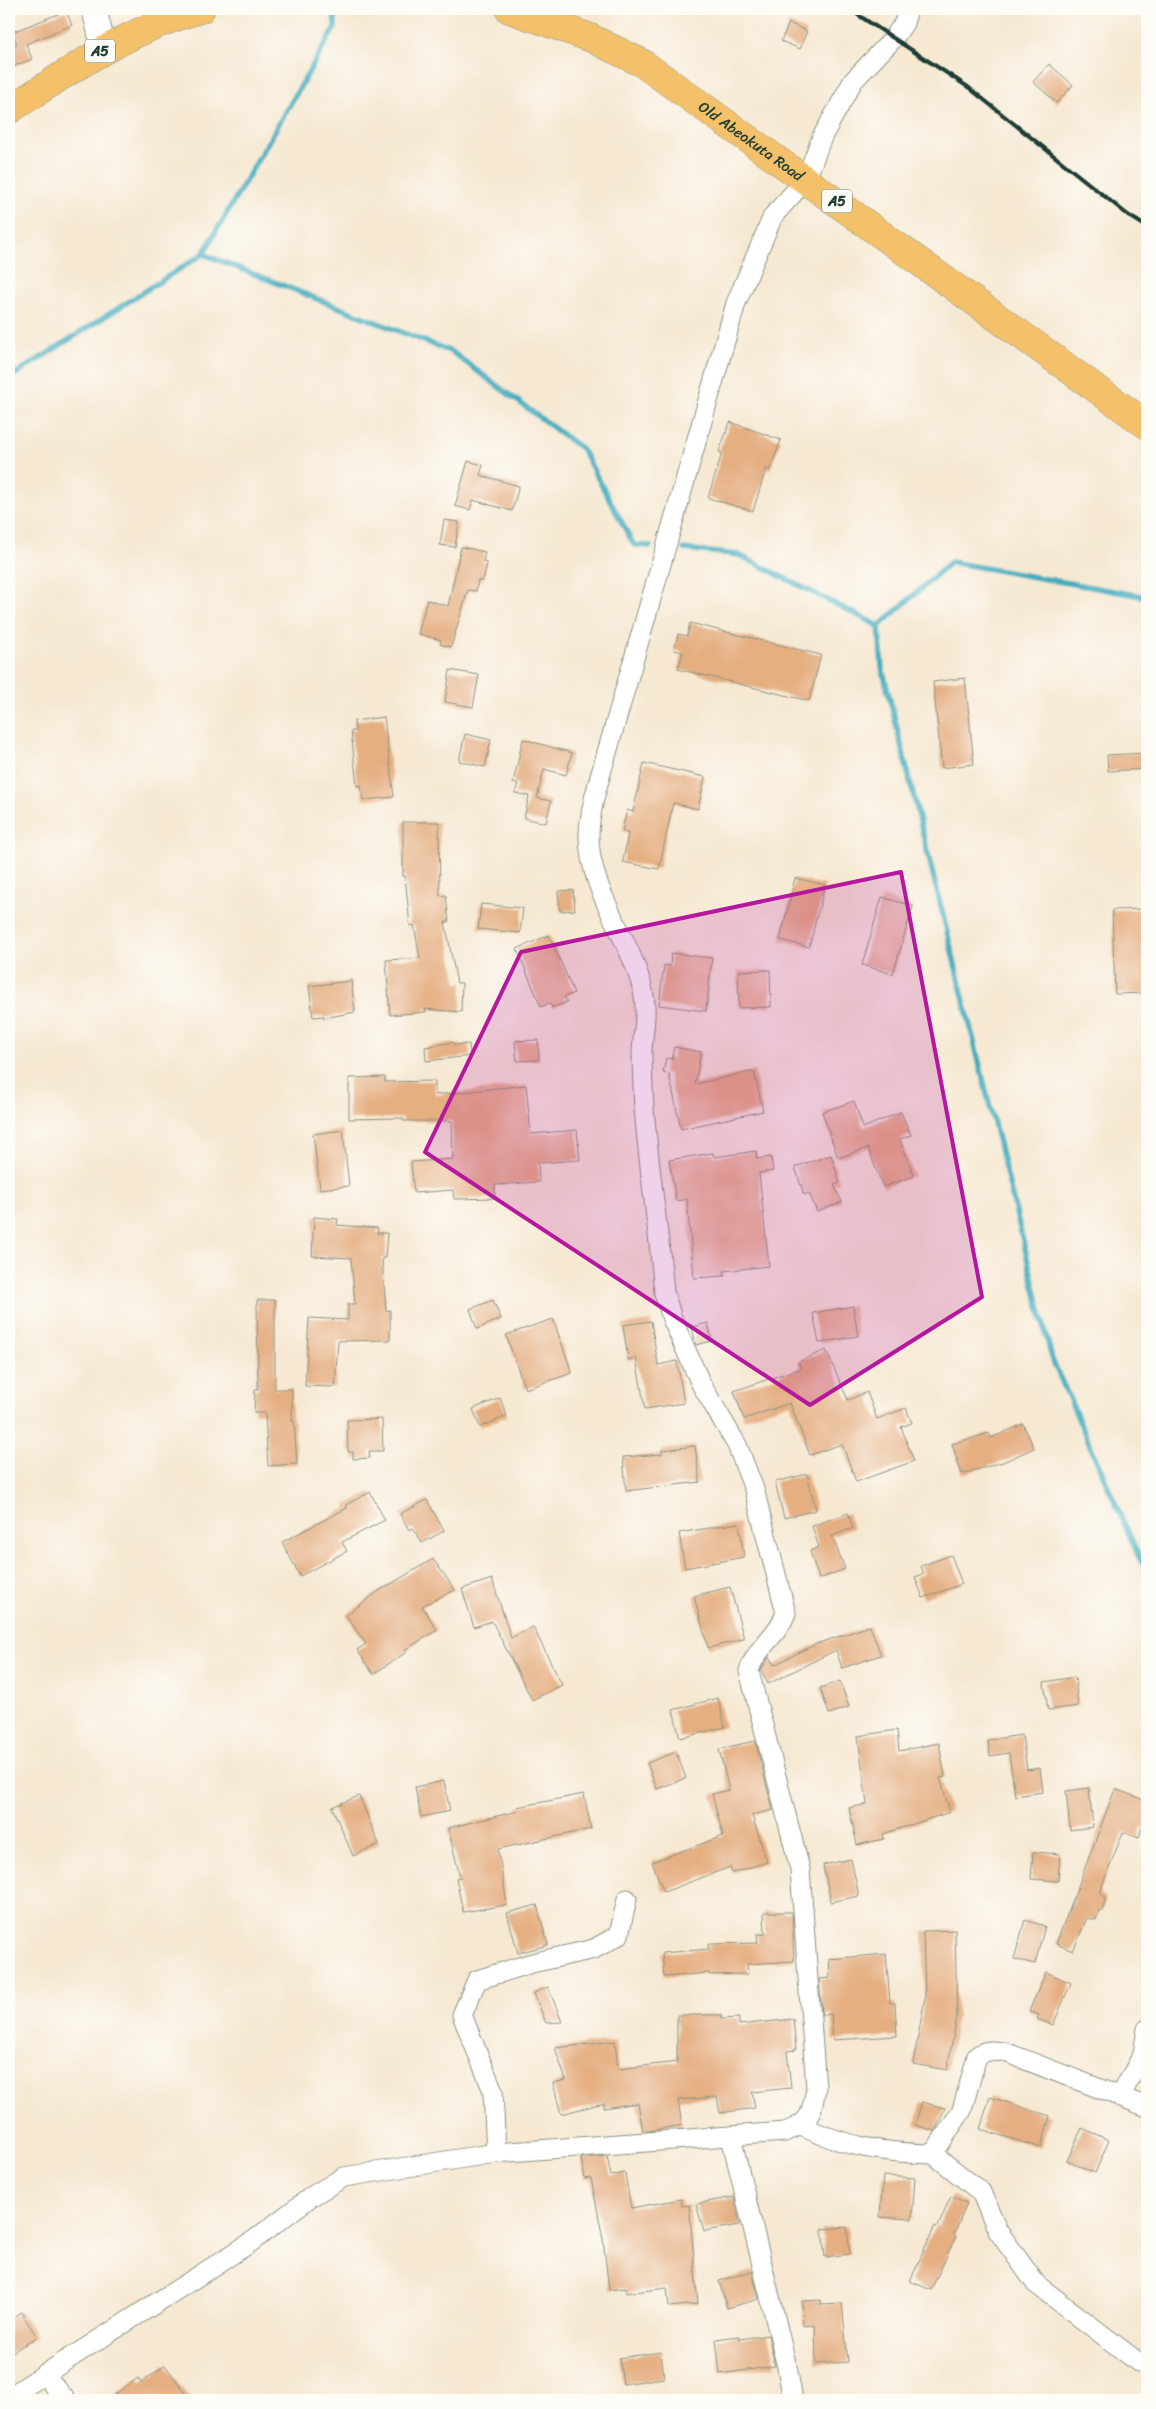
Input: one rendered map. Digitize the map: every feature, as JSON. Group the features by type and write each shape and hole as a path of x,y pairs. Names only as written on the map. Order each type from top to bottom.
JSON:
{"highway":[{"name":"A5","path":"9,110 104,48 168,19 201,9"},
{"name":"Old Abeokuta Road","path":"509,9 591,38 642,63 1147,424"}],"street":[{"path":"94,9 104,48"},
{"path":"9,2397 250,2244 312,2196 344,2177 496,2153 785,2132 802,2126 812,2113 816,2088 800,1869 749,1671 752,1660 782,1624 786,1613 754,1489 736,1445 701,1384 673,1321 664,1293 644,1109 642,1052 646,1015 644,991 627,946 603,895 591,859 589,834 594,801 736,303 773,216 806,179 822,137 853,81 893,39 904,23 908,9"},
{"path":"1109,397 1147,407"},
{"path":"496,2153 493,2091 462,2016 477,1980 532,1963 594,1949 619,1935 627,1899"},
{"path":"1120,2097 1143,2054 1147,2029"},
{"path":"933,2154 962,2110 972,2068 977,2056 983,2051 1005,2052 1147,2107"},
{"path":"802,2126 832,2140 869,2149 895,2154 933,2154 981,2192 998,2231 1036,2284 1138,2362 1147,2364"},
{"path":"731,2137 787,2367 793,2400"},
{"path":"44,2374 66,2400"}],"highlighted area":[{"path":"901,872 982,1297 810,1405 425,1152 521,952"}],"building":[{"path":"66,11 72,25 26,44 32,59 9,68 9,49 17,45 12,32"},
{"path":"789,23 807,31 800,49 781,41"},
{"path":"1049,64 1073,85 1057,103 1033,82"},
{"path":"730,422 781,440 770,470 766,469 753,511 708,498 722,453 719,452"},
{"path":"468,461 483,465 480,475 519,486 512,511 473,500 470,510 455,506"},
{"path":"444,520 459,522 455,547 440,545"},
{"path":"461,547 485,552 483,562 487,563 483,581 478,580 476,591 468,590 451,647 440,644 441,640 418,634 427,600 448,606"},
{"path":"690,623 821,655 809,701 678,669 683,652 674,650 678,634 687,636"},
{"path":"450,670 479,675 473,707 445,702"},
{"path":"965,678 974,764 942,768 933,682"},
{"path":"384,717 394,797 363,800 361,785 357,786 351,731 355,731 354,721"},
{"path":"465,734 491,740 485,767 459,761"},
{"path":"523,739 572,753 566,775 544,769 537,798 551,801 546,823 524,818 529,796 515,793 518,784 513,783"},
{"path":"1147,753 1147,769 1108,771 1107,755"},
{"path":"644,763 705,777 698,809 673,803 659,869 623,862 628,833 622,831 627,810 633,812"},
{"path":"403,822 439,822 440,896 446,895 449,922 445,922 457,983 462,983 461,1012 425,1009 426,1012 390,1015 386,960 420,958 414,925 410,926 405,876 403,876"},
{"path":"795,878 825,885 809,947 780,940"},
{"path":"573,890 575,910 560,911 558,891"},
{"path":"882,897 913,906 893,974 862,965"},
{"path":"481,904 523,908 520,933 478,929"},
{"path":"1147,909 1147,993 1115,994 1112,910"},
{"path":"549,935 574,993 564,997 567,1002 552,1008 550,1003 541,1007 517,949"},
{"path":"671,953 712,958 706,1011 659,1005 664,965 670,966"},
{"path":"770,970 771,1007 739,1008 738,971"},
{"path":"351,981 355,1012 324,1018 324,1016 313,1017 309,986"},
{"path":"538,1040 539,1060 517,1061 515,1041"},
{"path":"453,1042 454,1045 469,1044 470,1056 426,1061 425,1047"},
{"path":"674,1047 701,1052 695,1084 754,1071 763,1111 681,1129 669,1074 663,1073 666,1058 672,1059"},
{"path":"385,1077 385,1082 435,1081 435,1095 526,1085 531,1134 577,1130 580,1160 538,1163 539,1182 495,1185 495,1198 454,1199 453,1190 414,1193 411,1162 453,1159 452,1121 403,1121 403,1118 349,1119 349,1078"},
{"path":"854,1101 863,1128 901,1112 911,1135 900,1139 914,1176 883,1187 868,1148 838,1158 822,1112"},
{"path":"343,1130 349,1186 320,1189 313,1134"},
{"path":"756,1151 757,1159 771,1157 773,1171 759,1173 769,1266 724,1271 725,1276 694,1278 687,1199 676,1201 669,1160 713,1153 714,1157"},
{"path":"831,1155 840,1183 834,1185 842,1202 817,1212 809,1193 804,1195 795,1167"},
{"path":"314,1217 338,1219 337,1225 378,1228 377,1233 387,1233 385,1258 382,1258 386,1311 390,1310 390,1340 338,1341 335,1387 305,1386 309,1318 348,1320 348,1304 355,1304 351,1258 312,1256"},
{"path":"257,1300 275,1300 275,1389 292,1389 292,1421 294,1421 297,1464 268,1466 265,1413 254,1413 255,1389 258,1389"},
{"path":"493,1300 501,1319 477,1329 470,1309"},
{"path":"853,1306 858,1336 819,1343 813,1313"},
{"path":"553,1319 572,1373 525,1389 506,1335"},
{"path":"651,1321 658,1365 677,1361 684,1403 645,1409 636,1358 628,1360 623,1325"},
{"path":"708,1323 712,1341 696,1345 692,1327"},
{"path":"826,1350 848,1400 867,1392 877,1419 906,1408 912,1423 901,1427 914,1461 856,1482 842,1444 810,1455 790,1403 744,1419 734,1391 801,1368 798,1362"},
{"path":"500,1398 507,1416 480,1427 473,1409"},
{"path":"382,1419 383,1451 369,1451 370,1458 353,1459 353,1452 348,1452 347,1420"},
{"path":"1023,1424 1034,1448 1003,1462 962,1474 952,1444 989,1433 991,1438"},
{"path":"695,1446 700,1482 626,1491 623,1457 662,1454 662,1450"},
{"path":"807,1474 816,1510 784,1518 775,1482"},
{"path":"370,1492 385,1520 342,1542 347,1551 300,1576 282,1542 347,1508 346,1505"},
{"path":"427,1500 444,1531 422,1543 413,1528 409,1530 400,1514"},
{"path":"848,1513 853,1528 832,1536 845,1569 819,1579 810,1551 819,1547 812,1526"},
{"path":"739,1523 744,1557 685,1568 679,1533"},
{"path":"951,1555 962,1584 923,1598 915,1577 924,1574 921,1566"},
{"path":"433,1559 455,1590 422,1606 437,1630 405,1650 407,1652 373,1674 357,1650 366,1644 346,1615 379,1591"},
{"path":"492,1579 511,1638 533,1627 562,1685 532,1700 492,1621 474,1627 462,1589"},
{"path":"730,1587 744,1639 708,1648 694,1596"},
{"path":"870,1626 881,1655 842,1668 836,1650 768,1684 761,1670 769,1657 774,1665 816,1644"},
{"path":"1075,1677 1078,1706 1048,1710 1044,1682"},
{"path":"840,1681 849,1707 829,1714 820,1688"},
{"path":"718,1698 725,1727 680,1738 673,1710"},
{"path":"897,1730 899,1751 939,1743 945,1777 940,1778 950,1812 883,1834 884,1839 857,1845 849,1808 867,1804 858,1736"},
{"path":"1022,1735 1027,1770 1040,1768 1043,1792 1015,1796 1009,1753 990,1756 988,1740"},
{"path":"755,1741 773,1810 752,1815 767,1862 732,1873 730,1867 664,1892 652,1862 723,1836 712,1794 729,1790 719,1749"},
{"path":"676,1752 686,1778 657,1789 647,1763"},
{"path":"444,1781 450,1811 421,1817 415,1787"},
{"path":"1089,1788 1093,1827 1070,1830 1066,1791"},
{"path":"1115,1789 1147,1801 1147,1829 1142,1827 1139,1838 1123,1832 1101,1889 1101,1895 1106,1897 1102,1911 1099,1910 1096,1920 1087,1918 1073,1951 1056,1944"},
{"path":"584,1794 591,1829 498,1849 507,1905 463,1912 456,1878 460,1877 448,1828 518,1811 517,1807"},
{"path":"359,1796 379,1844 353,1856 332,1807"},
{"path":"1033,1852 1060,1854 1058,1881 1031,1879"},
{"path":"851,1859 859,1896 831,1902 823,1865"},
{"path":"537,1905 548,1945 518,1953 507,1913"},
{"path":"764,1912 792,1912 794,1961 747,1964 748,1974 709,1975 709,1973 664,1977 662,1953 709,1949 708,1944 758,1943 757,1934 765,1934"},
{"path":"1025,1920 1045,1926 1035,1964 1014,1959"},
{"path":"955,1930 957,2016 947,2070 913,2064 925,1998 923,1931"},
{"path":"886,1954 890,2003 895,2003 897,2036 833,2040 831,2014 822,2015 819,1979 830,1978 829,1959"},
{"path":"1046,1972 1071,1983 1053,2025 1037,2019 1039,2015 1029,2011"},
{"path":"548,1987 562,2022 546,2023 534,1993"},
{"path":"677,2015 721,2015 721,2019 739,2018 739,2025 793,2019 796,2050 787,2051 791,2088 752,2092 755,2108 720,2113 717,2097 678,2100 682,2125 649,2131 643,2131 638,2103 604,2108 604,2103 561,2114 553,2083 566,2080 555,2048 615,2041 618,2069 677,2062"},
{"path":"990,2097 1050,2116 1041,2148 980,2129"},
{"path":"922,2102 945,2108 935,2131 915,2125"},
{"path":"1082,2128 1109,2140 1095,2173 1067,2161"},
{"path":"607,2156 611,2176 625,2173 631,2208 681,2199 682,2206 689,2205 698,2304 669,2307 667,2288 626,2293 626,2288 609,2290 603,2239 591,2178 585,2179 581,2158"},
{"path":"883,2176 915,2178 912,2219 880,2217"},
{"path":"951,2196 967,2203 954,2235 956,2236 931,2290 910,2281 935,2226 938,2227"},
{"path":"734,2197 740,2225 704,2231 696,2204"},
{"path":"847,2227 850,2254 825,2257 822,2229"},
{"path":"752,2271 759,2299 727,2308 719,2281"},
{"path":"821,2300 821,2304 842,2303 848,2362 816,2364 815,2325 803,2326 802,2301"},
{"path":"21,2312 37,2337 9,2354 9,2320"},
{"path":"768,2335 775,2366 720,2374 716,2339 739,2336 740,2339"},
{"path":"661,2352 664,2378 623,2384 619,2358"},
{"path":"165,2365 191,2400 107,2400 138,2378 141,2383"}],"waterway":[{"path":"9,378 203,254 335,27 334,9"},
{"path":"203,254 452,352 582,449 634,545 650,546"},
{"path":"684,549 739,555 879,626 951,562 1147,597"},
{"path":"879,626 882,667 1052,1359 1139,1557 1147,1571"}],"railway":[{"path":"849,9 968,87 1128,215 1147,227"}]}
